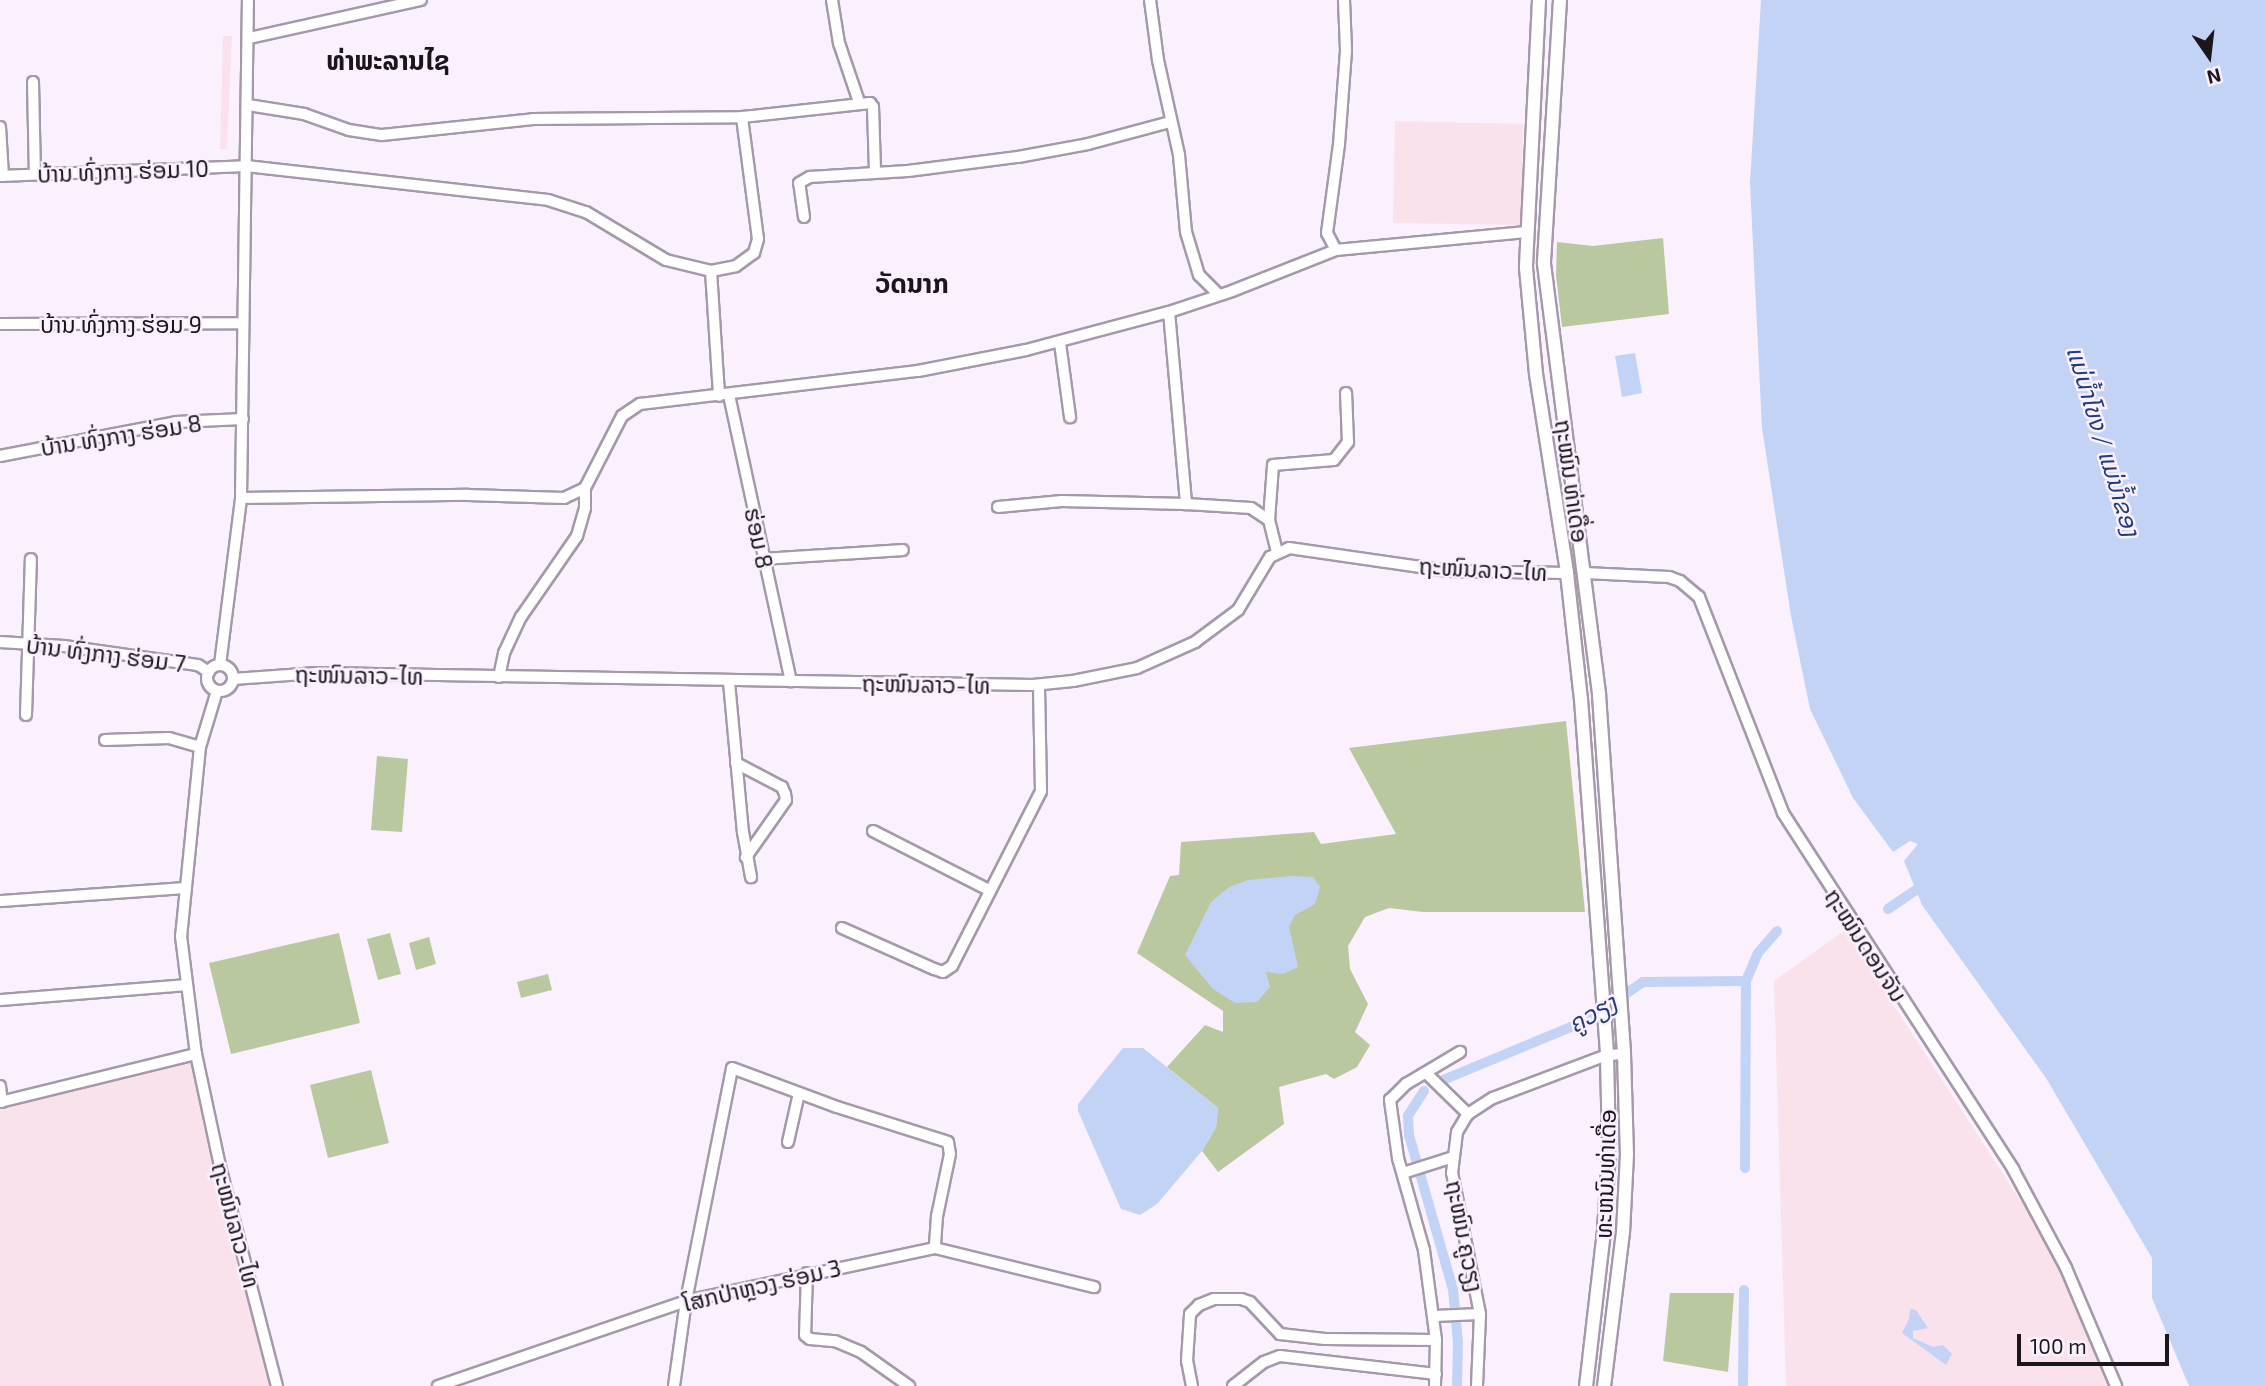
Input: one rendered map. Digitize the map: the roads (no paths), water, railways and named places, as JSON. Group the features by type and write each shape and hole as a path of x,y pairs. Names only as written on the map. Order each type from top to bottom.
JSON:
{"main road":[{"name":"ຖະໝົນ ທ່າເດື່ອ","path":"1539,0 1526,232 1536,374 1567,573 1581,699 1600,961"},
{"name":"ຖະໝົນ ທ່າເດື່ອ","path":"1560,0 1544,233 1548,315 1585,573 1599,695 1618,961"},
{"path":"1532,124 1551,125"},
{"path":"1526,232 1544,233"},
{"path":"1567,573 1585,573"},
{"name":"ທະຫນົນທ່າເດື່ອ","path":"1586,1386 1608,1166 1607,1055 1600,961"},
{"name":"ທະຫນົນທ່າເດື່ອ","path":"1604,1386 1623,1232 1627,1154 1618,961"}],"street":[{"path":"220,665 241,498 248,0"},
{"path":"249,38 421,0"},
{"path":"832,0 839,43 859,102"},
{"path":"1150,0 1170,122 1179,155 1186,232 1195,265 1204,283 1219,295"},
{"path":"1336,250 1327,233 1339,144 1346,50 1344,0"},
{"path":"33,82 35,174"},
{"path":"248,105 304,114 349,130 382,135 533,119 742,117 859,102 870,103 873,107 875,172"},
{"path":"711,271 736,266 754,253 758,239 742,117"},
{"path":"804,217 799,183 803,178 908,171 1018,157 1088,144 1170,122"},
{"path":"0,127 1,176"},
{"name":"ບ້ານ ທົ່ງກາງ ຮ່ອມ 10","path":"1,176 246,166 548,200 586,212 666,260 711,271"},
{"path":"499,677 504,653 521,617 577,536 585,508 584,488 627,411 640,404 918,371 1060,343 1169,312 1336,250 1526,232"},
{"name":"ຮ່ອມ 8","path":"711,271 724,395 791,681"},
{"path":"1169,312 1186,504"},
{"name":"ບ້ານ ທົ່ງກາງ ຮ່ອມ 9","path":"0,324 242,323"},
{"path":"1060,343 1070,417"},
{"path":"1277,552 1269,520 1273,465 1329,461 1348,442 1346,393"},
{"name":"ບ້ານ ທົ່ງກາງ ຮ່ອມ 8","path":"0,456 176,422 243,419"},
{"path":"241,498 468,495 564,498 584,488"},
{"path":"998,507 1062,501 1186,504 1251,508 1269,520"},
{"name":"ຖະໜົນລາວ-ໄທ","path":"233,679 251,675 317,673 791,681 969,687 1039,685 1137,668 1195,642 1238,611 1270,557 1277,552 1296,548 1448,571 1567,573"},
{"path":"763,559 903,550"},
{"path":"26,715 31,559"},
{"name":"ຖະໝົນດອນຈັນ","path":"1585,573 1669,577 1680,581 1699,597 1783,813 2013,1169 2066,1268 2116,1386"},
{"name":"ບ້ານ ທົ່ງກາງ ຮ່ອມ 7","path":"0,642 198,665 209,672"},
{"path":"220,665 228,668 233,679 228,688 217,691 208,684 209,672 220,665"},
{"path":"729,682 746,857 751,877"},
{"path":"842,928 943,972 952,967 1041,791 1039,685"},
{"name":"ຖະໜົນລາວ-ໄທ","path":"217,691 200,747 180,936 196,1054 220,1166 277,1386"},
{"path":"105,740 169,738 200,747"},
{"path":"736,764 782,787 786,800 746,857"},
{"path":"873,831 989,890"},
{"path":"0,901 184,888"},
{"path":"0,1000 185,985"},
{"path":"1435,1386 1436,1316 1407,1172 1398,1158 1390,1100 1406,1084 1460,1052"},
{"path":"0,1086 1,1102 196,1054"},
{"path":"1426,1073 1468,1114 1493,1098 1607,1055 1624,1054"},
{"path":"674,1386 686,1301 732,1068 948,1142 950,1154 937,1216 936,1248"},
{"path":"788,1142 799,1093"},
{"name":"ຖະໜົນ ຄູວຽງ","path":"1468,1114 1457,1132 1448,1158 1480,1314 1477,1386"},
{"path":"1407,1172 1448,1158"},
{"name":"ໂສກປ່າຫຼວງ ຮ່ອມ 3","path":"438,1386 686,1301 807,1273 936,1248 1094,1287"},
{"path":"807,1273 805,1335 810,1339 835,1341 861,1352 893,1381 909,1386"},
{"path":"1192,1386 1187,1361 1190,1314 1199,1305 1214,1299 1241,1299 1250,1302 1280,1334 1325,1339 1436,1340"},
{"path":"1436,1316 1480,1314"},
{"path":"1233,1386 1264,1362 1280,1356 1436,1374"}],"water":[{"name":"แม่น้ำโขง / ແມ່ນ້ຳຂອງ","path":"1761,0 2265,0 2265,1386 2189,1386 2152,1298 2152,1258 2046,1078 1922,905 1904,861 1918,844 1910,841 1893,852 1853,798 1810,709 1791,616 1762,428 1750,183"},
{"path":"1635,353 1642,393 1622,397 1615,356"},
{"path":"1313,877 1320,887 1315,904 1295,915 1289,927 1298,967 1283,974 1266,972 1270,987 1257,1002 1235,1003 1213,989 1185,955 1211,902 1229,887 1248,880"},
{"path":"1123,1048 1143,1048 1218,1108 1216,1127 1202,1151 1157,1204 1140,1215 1121,1209 1078,1111 1078,1104"},
{"path":"1910,1309 1916,1310 1928,1328 1913,1331 1913,1338 1933,1347 1943,1345 1952,1354 1946,1365 1902,1333 1909,1319"}],"waterway":[{"path":"1888,909 1926,883"},
{"path":"1745,1168 1746,981 1758,953 1777,931"},
{"name":"ຄູວຽງ","path":"1443,1080 1588,1020 1643,982 1746,981"},
{"name":"ຄູວຽງ","path":"1424,1091 1408,1116 1409,1135 1453,1289 1458,1343 1457,1386"},
{"path":"1743,1386 1744,1290"}],"district":[{"name":"ທ່າພະລານໄຊ","path":"388,60"},
{"name":"ວັດນາກ","path":"912,283"}]}
